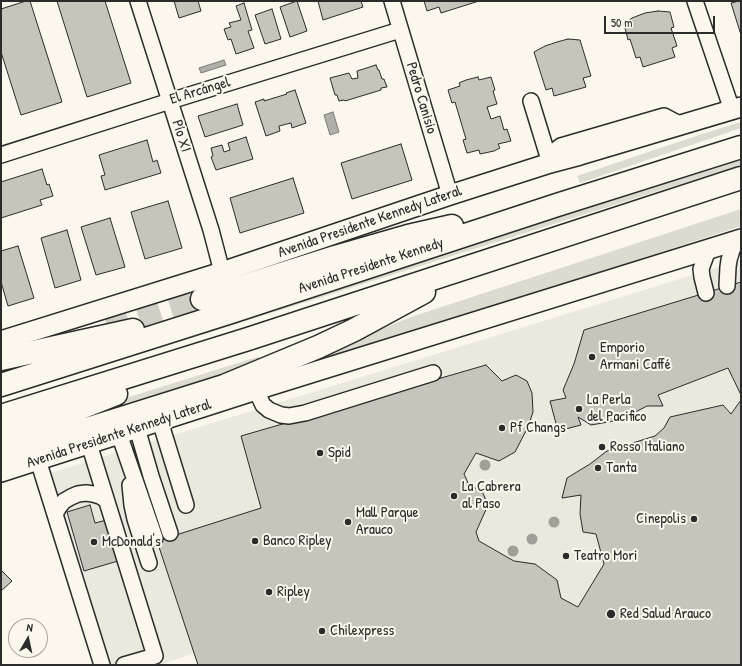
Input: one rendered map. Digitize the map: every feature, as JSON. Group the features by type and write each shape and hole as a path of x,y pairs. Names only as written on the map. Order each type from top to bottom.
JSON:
{"highway":[{"name":"Avenida Presidente Kennedy","path":"1,384 231,312 557,205 741,147"},
{"name":"Avenida Presidente Kennedy","path":"1,416 248,339 734,181"},
{"path":"202,299 335,257 408,236 557,205"},
{"path":"1,456 224,386 286,361 354,330 471,266"},
{"path":"1,359 110,334 231,312"},
{"path":"1,434 44,422 151,380 248,339"}],"main road":[{"name":"Avenida Presidente Kennedy Lateral","path":"1,342 222,272 549,160 580,156 736,109"},
{"name":"Avenida Presidente Kennedy Lateral","path":"1,472 256,390 739,240"}],"street":[{"name":"Pío XI","path":"138,1 222,272"},
{"name":"Pedro Canisio","path":"392,1 450,195"},
{"path":"695,1 736,109"},
{"name":"El Arcángel","path":"1,154 400,30"},
{"path":"531,101 549,160"},
{"path":"727,286 729,260 732,250 739,240"},
{"path":"706,293 701,270 708,250"},
{"path":"256,390 263,405 269,410 281,415 289,416 305,413 433,373"},
{"path":"160,421 186,505"},
{"path":"137,428 170,533"},
{"path":"119,434 155,538"},
{"path":"90,444 155,656 124,665"},
{"path":"38,460 102,665"},
{"path":"131,468 130,491 135,519 149,563"},
{"path":"55,514 64,501 78,494 93,494 106,500"}],"shaded area":[{"path":"224,60 226,65 201,73 199,68"},
{"path":"333,112 339,132 330,135 324,115"},
{"path":"741,122 741,128 580,183 577,176 702,134"},
{"path":"741,158 741,165 1,398 1,391"},
{"path":"741,209 741,226 349,354 232,390 411,317"},
{"path":"741,260 741,665 198,665 194,653 160,665 92,665 34,478"},
{"path":"257,357 260,358 261,361 221,380 33,436 94,408"}],"building":[{"path":"30,1 62,102 21,115 1,52 1,9"},
{"path":"57,1 105,1 131,83 87,97"},
{"path":"174,1 198,1 201,11 179,18"},
{"path":"297,1 307,31 290,37 280,7"},
{"path":"318,1 361,1 363,7 323,20"},
{"path":"424,1 479,1 441,13 439,7 427,11"},
{"path":"741,1 741,35 731,3"},
{"path":"244,3 252,30 248,31 254,48 236,54 231,39 228,40 224,29 231,27 229,23 241,20 236,6"},
{"path":"272,9 281,39 265,44 255,15"},
{"path":"658,11 670,12 674,27 671,28 677,46 672,48 675,57 643,67 640,57 636,58 630,39 628,40 624,24 632,18 645,13"},
{"path":"568,39 580,40 591,76 583,78 586,87 554,96 552,88 546,90 534,52 545,46"},
{"path":"376,65 387,87 345,101 339,101 337,95 335,95 330,78 349,73 352,79 358,78 357,71"},
{"path":"478,77 479,80 491,77 497,104 487,107 491,119 500,116 504,130 507,129 511,141 498,144 500,148 494,151 480,154 479,150 467,153 463,140 466,139 455,102 452,103 448,90 460,86 459,83"},
{"path":"295,90 306,123 292,128 291,123 279,126 280,131 266,136 255,102 264,99 264,101"},
{"path":"237,104 243,125 205,137 198,116"},
{"path":"246,137 253,159 216,170 211,157 213,156 211,148 222,145 224,152 230,150 228,143"},
{"path":"147,140 153,162 157,160 161,173 105,190 101,176 105,175 99,155"},
{"path":"401,144 412,180 352,199 341,163"},
{"path":"42,169 47,185 49,184 53,196 40,200 42,205 1,218 1,182"},
{"path":"293,178 304,213 240,233 230,198"},
{"path":"168,201 182,248 145,259 131,212"},
{"path":"110,218 125,267 96,275 81,227"},
{"path":"67,230 81,280 55,288 41,238"},
{"path":"18,246 34,298 8,306 1,282 1,251"},
{"path":"741,282 741,395 728,368 658,395 663,406 647,406 620,420 591,425 578,417 581,425 558,431 550,401 566,398 563,390 574,364 584,330"},
{"name":"Mall Parque Arauco","path":"486,365 502,381 516,375 527,381 532,393 533,412 528,427 515,452 499,461 476,453 464,474 469,485 482,491 488,505 476,532 479,541 514,561 535,564 557,580 561,598 578,607 604,564 596,534 583,532 580,514 581,495 562,498 567,478 590,464 607,451 655,436 664,428 670,417 723,405 731,414 741,400 741,665 198,665 157,541 261,508 241,436"},
{"name":"McDonald's","path":"90,505 95,523 107,520 118,561 84,571 67,512"},
{"path":"1,570 12,581 1,591"}],"tunnel":[{"path":"108,329 202,299"}],"place":[{"name":"Emporio Armani Caffé","path":"592,357"},
{"name":"La Perla del Pacifico","path":"579,409"},
{"name":"Pf Changs","path":"502,428"},
{"name":"Rosso Italiano","path":"602,447"},
{"name":"Spid","path":"320,453"},
{"name":"Tanta","path":"598,468"},
{"name":"La Cabrera al Paso","path":"454,496"},
{"name":"Cinepolis","path":"694,519"},
{"name":"Mall Parque Arauco","path":"348,522"},
{"name":"Banco Ripley","path":"255,541"},
{"name":"McDonald's","path":"94,542"},
{"name":"Teatro Mori","path":"566,556"},
{"name":"Ripley","path":"269,592"},
{"name":"Red Salud Arauco","path":"611,614"},
{"name":"Chilexpress","path":"322,631"}]}
